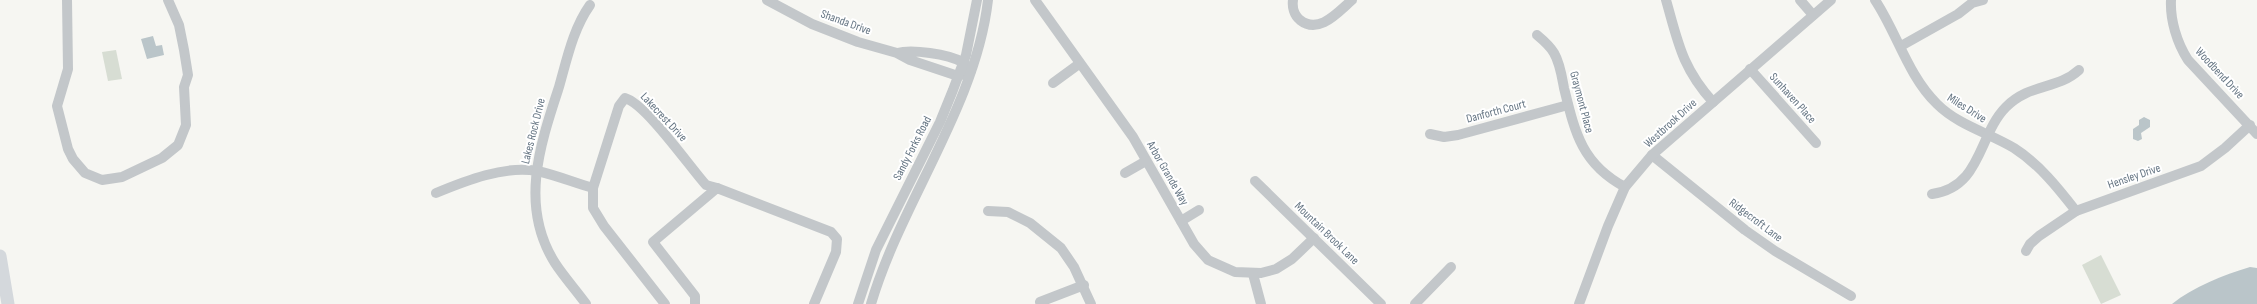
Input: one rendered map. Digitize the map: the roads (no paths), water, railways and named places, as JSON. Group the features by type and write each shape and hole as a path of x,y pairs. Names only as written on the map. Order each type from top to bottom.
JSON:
{"main road":[{"path":"0,256 8,304"}],"street":[{"path":"67,0 68,69 57,106 68,149 73,159 85,173 102,180 122,177 162,158 178,145 186,125 184,87 188,75 179,25 168,0"},
{"name":"Shanda Drive","path":"767,0 806,21 839,35 897,53 910,60 958,76"},
{"name":"Sandy Forks Road","path":"858,304 876,250 940,122 963,62 972,28 977,0"},
{"name":"Sandy Forks Road","path":"871,304 892,246 957,105 971,71 984,26 988,0"},
{"name":"Arbor Grande Way","path":"1035,0 1079,64 1133,137 1194,244 1208,260 1235,272 1253,274 1276,269 1292,259 1314,238"},
{"path":"1293,0 1292,7 1298,18 1306,24 1318,25 1329,20 1352,0"},
{"path":"1666,0 1679,45 1690,74 1713,102"},
{"path":"1800,0 1813,15"},
{"name":"Westbrook Drive","path":"1578,304 1608,226 1625,187 1652,155 1831,0"},
{"name":"Miles Drive","path":"1875,0 1919,80 1937,104 1961,121 2014,149 2050,179 2076,210"},
{"path":"1901,46 1958,14 1972,3 1982,0"},
{"name":"Woodbend Drive","path":"2171,0 2174,24 2181,49 2188,60 2257,134"},
{"name":"Lakes Rock Drive","path":"586,304 555,263 543,237 535,200 536,171 551,110 579,20 590,5"},
{"name":"Graymont Place","path":"1538,35 1554,53 1575,133 1583,150 1594,165 1610,180 1625,187"},
{"name":"Shanda Drive","path":"897,53 909,50 963,62"},
{"path":"958,76 971,71 963,62"},
{"path":"1053,83 1079,64"},
{"name":"Sunhaven Place","path":"1750,69 1816,143"},
{"path":"1932,194 1951,188 1968,174 1989,136 1995,119 2018,96 2026,91 2064,81 2079,70"},
{"name":"Lakecrest Drive","path":"665,304 604,226 593,208 593,188 619,106 625,98 631,100 651,119 706,185 831,232 838,239 836,252 814,304"},
{"name":"Danforth Court","path":"1430,134 1444,137 1458,135 1568,105"},
{"name":"Hensley Drive","path":"2026,251 2030,244 2076,210 2200,166 2225,148 2250,125"},
{"name":"Ridgecroft Lane","path":"1652,155 1745,230 1851,296"},
{"path":"1125,173 1146,161"},
{"path":"436,193 462,182 499,172 536,171 593,188"},
{"name":"Mountain Brook Lane","path":"1255,181 1381,304"},
{"path":"695,304 695,296 653,242 717,188"},
{"path":"1181,220 1199,210"},
{"path":"988,211 1008,212 1030,223 1060,248 1084,284 1091,304"},
{"path":"1415,304 1451,267"},
{"path":"1253,274 1261,304"},
{"path":"1040,302 1084,284"}]}
